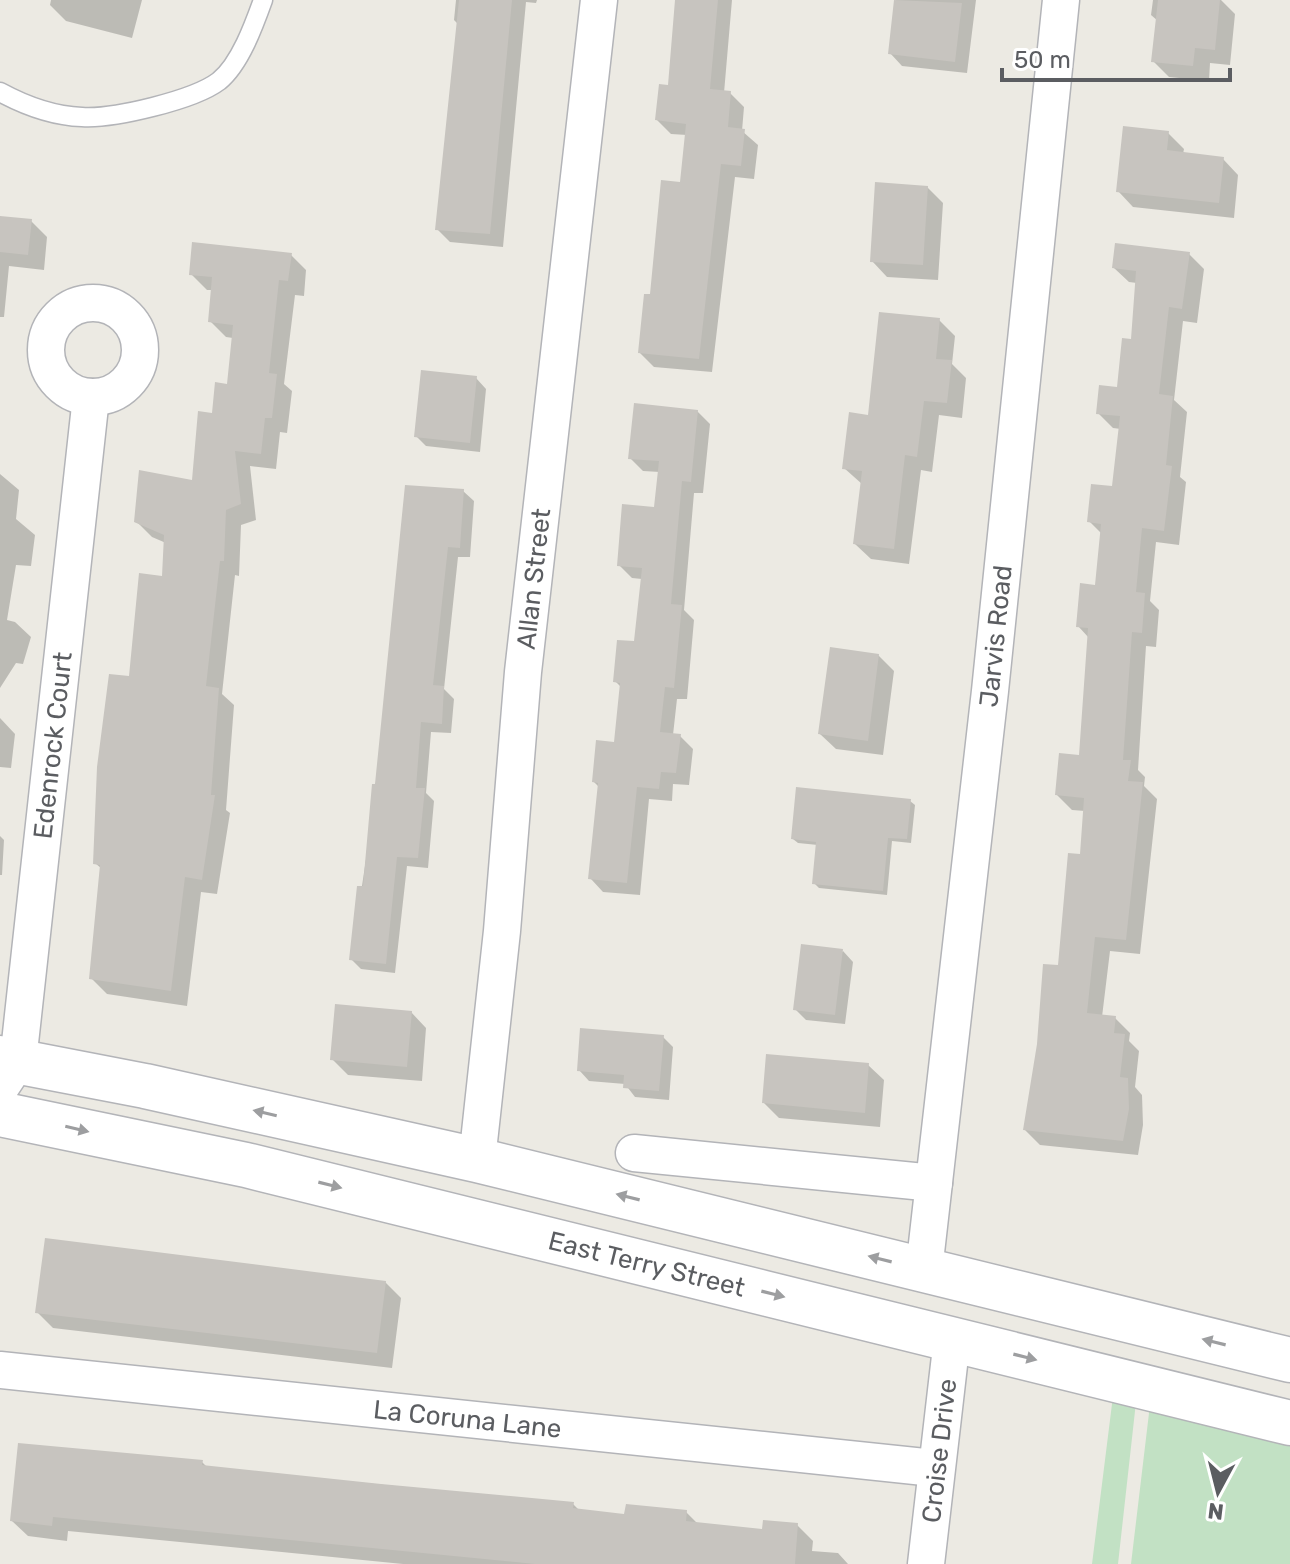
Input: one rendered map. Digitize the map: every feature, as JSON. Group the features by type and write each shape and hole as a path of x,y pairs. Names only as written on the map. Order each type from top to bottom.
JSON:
{"street":[{"name":"Allan Street","path":"477,1160 502,931 523,672 599,0"},
{"name":"Jarvis Road","path":"924,1270 990,691 1061,0"},
{"name":"Edenrock Court","path":"6,1069 91,397"},
{"path":"6,1069 477,1160 1290,1360"},
{"name":"East Terry Street","path":"0,1114 262,1168 1290,1423"},
{"path":"634,1153 934,1183"},
{"name":"Croise Drive","path":"926,1564 934,1468 952,1339"},
{"name":"La Coruna Lane","path":"0,1370 934,1468"}],"lane":[{"path":"0,92 24,105 83,117 162,106 219,81 251,35 263,0"}],"green space":[{"path":"1152,1388 1290,1423 1290,1564 1131,1564"},
{"path":"1113,1396 1136,1402 1118,1564 1092,1564"}],"building":[{"path":"459,0 512,0 490,234 435,230"},
{"path":"675,0 718,0 710,89 731,91 728,127 745,129 741,166 721,164 699,359 638,353 644,294 650,294 661,180 680,182 686,124 655,120 659,84 668,85"},
{"path":"894,0 962,3 955,62 888,54"},
{"path":"1158,0 1220,0 1215,50 1195,48 1193,66 1151,62"},
{"path":"1123,126 1169,131 1167,150 1224,157 1219,203 1116,192"},
{"path":"875,182 928,186 923,265 870,262"},
{"path":"0,216 32,219 28,255 0,252"},
{"path":"192,242 292,253 288,281 279,280 269,373 277,374 272,418 265,418 261,454 235,451 241,504 226,510 224,561 220,561 206,686 219,688 211,795 215,795 202,880 185,877 171,991 89,979 100,865 93,864 97,767 109,674 129,676 139,573 162,576 164,535 134,522 139,470 192,480 198,411 212,413 215,382 227,384 233,325 208,322 212,277 189,275"},
{"path":"1115,243 1190,252 1182,309 1169,307 1159,394 1173,396 1166,465 1172,466 1164,531 1142,528 1136,592 1145,593 1142,633 1132,632 1123,760 1131,760 1128,781 1143,782 1126,940 1095,937 1087,1013 1116,1016 1114,1033 1125,1034 1120,1077 1128,1078 1129,1109 1123,1141 1023,1130 1037,1044 1043,964 1058,965 1068,853 1080,854 1084,798 1055,795 1059,753 1079,755 1088,628 1076,627 1080,583 1095,585 1101,524 1087,522 1091,484 1112,486 1120,416 1096,414 1099,385 1117,387 1122,338 1131,339 1136,271 1112,268"},
{"path":"879,312 940,318 936,359 952,360 947,403 924,401 917,457 905,455 894,549 853,544 862,471 842,469 849,412 868,415"},
{"path":"421,370 477,376 470,443 414,437"},
{"path":"634,403 698,410 691,482 682,481 671,604 682,605 674,688 665,687 660,732 681,734 676,773 661,772 659,789 637,787 627,883 588,879 598,783 592,782 596,740 614,742 620,683 613,682 617,640 634,641 642,568 617,566 622,504 654,507 659,461 628,459"},
{"path":"405,485 464,489 460,548 448,547 433,685 444,686 442,724 421,722 416,788 425,788 418,858 397,857 386,964 349,960 357,886 363,886"},
{"path":"830,647 879,654 868,741 818,734"},
{"path":"796,787 911,799 907,839 888,838 883,891 812,884 816,842 791,839"},
{"path":"801,944 843,949 835,1015 793,1010"},
{"path":"335,1004 412,1011 407,1067 330,1060"},
{"path":"580,1028 664,1035 659,1091 623,1088 624,1075 577,1071"},
{"path":"766,1054 869,1063 865,1113 762,1103"},
{"path":"45,1238 386,1281 377,1353 35,1313"},
{"path":"18,1443 203,1460 202,1465 574,1502 573,1508 624,1514 626,1504 687,1510 686,1521 762,1529 763,1520 798,1523 795,1564 535,1564 53,1517 52,1526 10,1521"}]}
